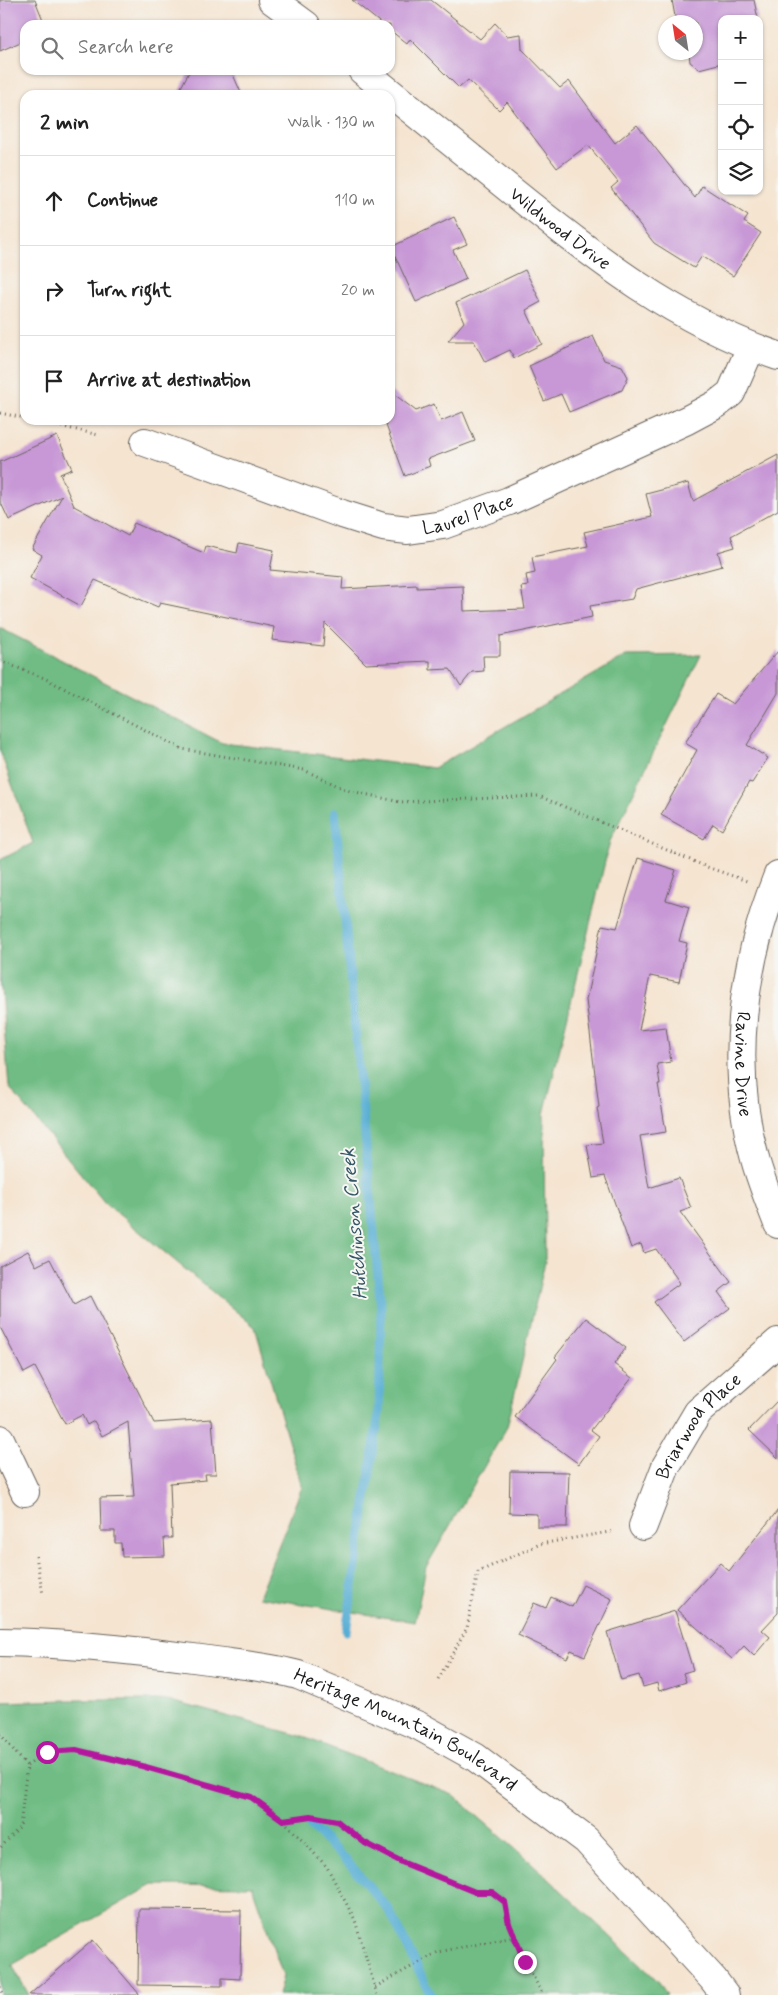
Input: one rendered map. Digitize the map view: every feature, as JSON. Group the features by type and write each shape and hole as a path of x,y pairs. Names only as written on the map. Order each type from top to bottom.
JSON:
{"street":[{"path":"272,0 299,20"},
{"name":"Wildwood Drive","path":"368,75 387,90"},
{"name":"Wildwood Drive","path":"395,97 553,224 614,269 692,319 751,347 778,356"},
{"name":"Laurel Place","path":"145,442 342,514 383,527 408,530 444,525 509,501 687,420 717,404 731,392 751,347"},
{"name":"Ravine Drive","path":"778,875 765,906 750,967 740,1040 741,1085 748,1129 755,1160 778,1224"},
{"name":"Briarwood Place","path":"643,1526 666,1466 698,1412 778,1342"},
{"path":"0,1439 25,1492"},
{"name":"Heritage Mountain Boulevard","path":"0,1642 42,1642 163,1654 279,1670 419,1726 475,1757 586,1840 713,1979 725,1995"}],"path":[{"path":"0,413 20,417"},
{"path":"54,425 98,435"},
{"path":"0,661 44,678 182,750 304,770 347,790 400,802 539,796 707,867 748,881"},
{"path":"438,1679 467,1628 478,1572 540,1544 643,1526"},
{"path":"36,1556 43,1594"},
{"path":"0,1734 27,1766 20,1827 0,1848"},
{"path":"27,1766 47,1752 76,1750 142,1766 251,1797 283,1820 326,1867 355,1920 377,1995"},
{"path":"283,1820 311,1816 337,1821 365,1843 404,1863 475,1892 492,1892 505,1902 509,1924 514,1937 543,1995"},
{"path":"375,1987 438,1952 514,1937"},
{"path":"0,1987 4,1995"}],"green space":[{"path":"0,628 222,743 434,768 626,656 701,655 610,841 544,1114 545,1262 507,1427 426,1567 415,1622 258,1597 302,1487 255,1327 105,1203 9,1087 0,975 0,860 33,843 0,751"},
{"path":"167,1700 301,1736 453,1795 534,1865 659,1982 667,1995 278,1995 283,1976 252,1886 153,1885 12,1965 29,1995 0,1995 0,1702"}],"building":[{"path":"0,0 35,0 43,20 20,20 20,42 0,51"},
{"path":"352,0 431,0 480,39 495,23 507,36 521,34 522,49 560,88 569,81 615,143 637,125 695,198 702,186 748,216 744,222 761,233 733,276 702,256 694,268 654,243 611,188 618,182 588,145 557,168 507,102 499,110 468,80 459,88 410,39 407,44 395,34 395,20 377,20"},
{"path":"672,0 754,0 757,15 718,15 718,64 699,69 690,60 703,60 703,15 675,15"},
{"path":"187,75 233,75 240,90 180,90"},
{"path":"454,217 467,244 453,250 466,279 416,302 395,256 395,245"},
{"path":"525,270 541,302 526,310 542,344 514,358 510,350 485,362 474,341 448,341 464,322 456,303"},
{"path":"593,336 604,360 622,366 628,377 622,390 569,412 561,394 544,401 529,366"},
{"path":"395,395 416,411 434,404 441,421 463,412 475,441 428,459 430,466 405,476 386,425 395,425"},
{"path":"57,436 72,469 60,474 74,506 128,536 134,523 204,553 206,546 237,553 239,543 274,550 270,570 343,577 342,589 417,585 417,588 463,586 464,611 525,609 521,587 528,586 526,575 535,573 532,557 588,546 584,532 652,517 646,494 688,483 693,501 778,455 778,510 731,536 735,547 718,552 722,566 636,589 632,599 590,606 592,617 500,636 500,656 483,656 484,671 472,672 461,686 450,669 430,670 430,661 366,664 325,623 323,646 272,640 274,627 160,603 158,607 95,580 81,606 30,578 42,555 32,549 62,496 9,520 0,501 0,462"},
{"path":"778,651 778,693 747,745 768,758 752,783 749,782 722,830 713,824 704,839 661,815 697,750 685,743 716,694 733,704"},
{"path":"638,858 676,870 666,900 689,907 679,941 687,943 679,982 650,976 639,1030 666,1027 671,1062 657,1064 660,1084 658,1084 666,1132 640,1136 649,1188 679,1178 691,1208 680,1212 731,1282 718,1292 730,1308 684,1342 654,1302 680,1283 656,1249 644,1253 641,1244 631,1248 605,1176 593,1178 587,1145 603,1143 597,1108 599,1107 586,1000 602,925 617,928"},
{"path":"28,1251 36,1266 50,1259 74,1305 90,1296 154,1423 212,1419 216,1474 205,1474 206,1480 170,1483 172,1538 164,1538 165,1556 122,1557 121,1543 115,1543 115,1531 101,1531 100,1498 134,1497 128,1422 102,1436 94,1421 87,1425 82,1415 65,1424 35,1367 24,1373 0,1327 0,1266"},
{"path":"586,1318 626,1348 614,1364 632,1378 591,1430 599,1436 579,1464 515,1417 557,1359 555,1357"},
{"path":"778,1400 778,1458 749,1430"},
{"path":"510,1471 569,1472 567,1527 537,1527 537,1514 509,1513"},
{"path":"778,1510 778,1613 762,1630 770,1637 754,1656 744,1646 732,1659 677,1610 720,1563 729,1571"},
{"path":"583,1585 612,1599 585,1656 571,1650 567,1658 518,1635 534,1603 546,1608 551,1597 572,1607"},
{"path":"675,1611 693,1670 683,1673 686,1682 659,1691 657,1683 643,1687 639,1675 621,1680 607,1632"},
{"path":"139,1909 241,1910 240,1979 222,1978 222,1986 138,1985"},
{"path":"93,1940 140,1995 29,1995"}],"waterway":[{"name":"Hutchinson Creek","path":"335,812 381,1309 379,1413 346,1631"},
{"name":"Hutchinson Creek","path":"310,1826 347,1861 389,1910 431,1995"}],"route":[{"path":"47,1752 76,1750 142,1766 251,1797 283,1820 311,1816 337,1821 365,1843 404,1863 475,1892 492,1892 505,1902 509,1924 525,1962"}]}
